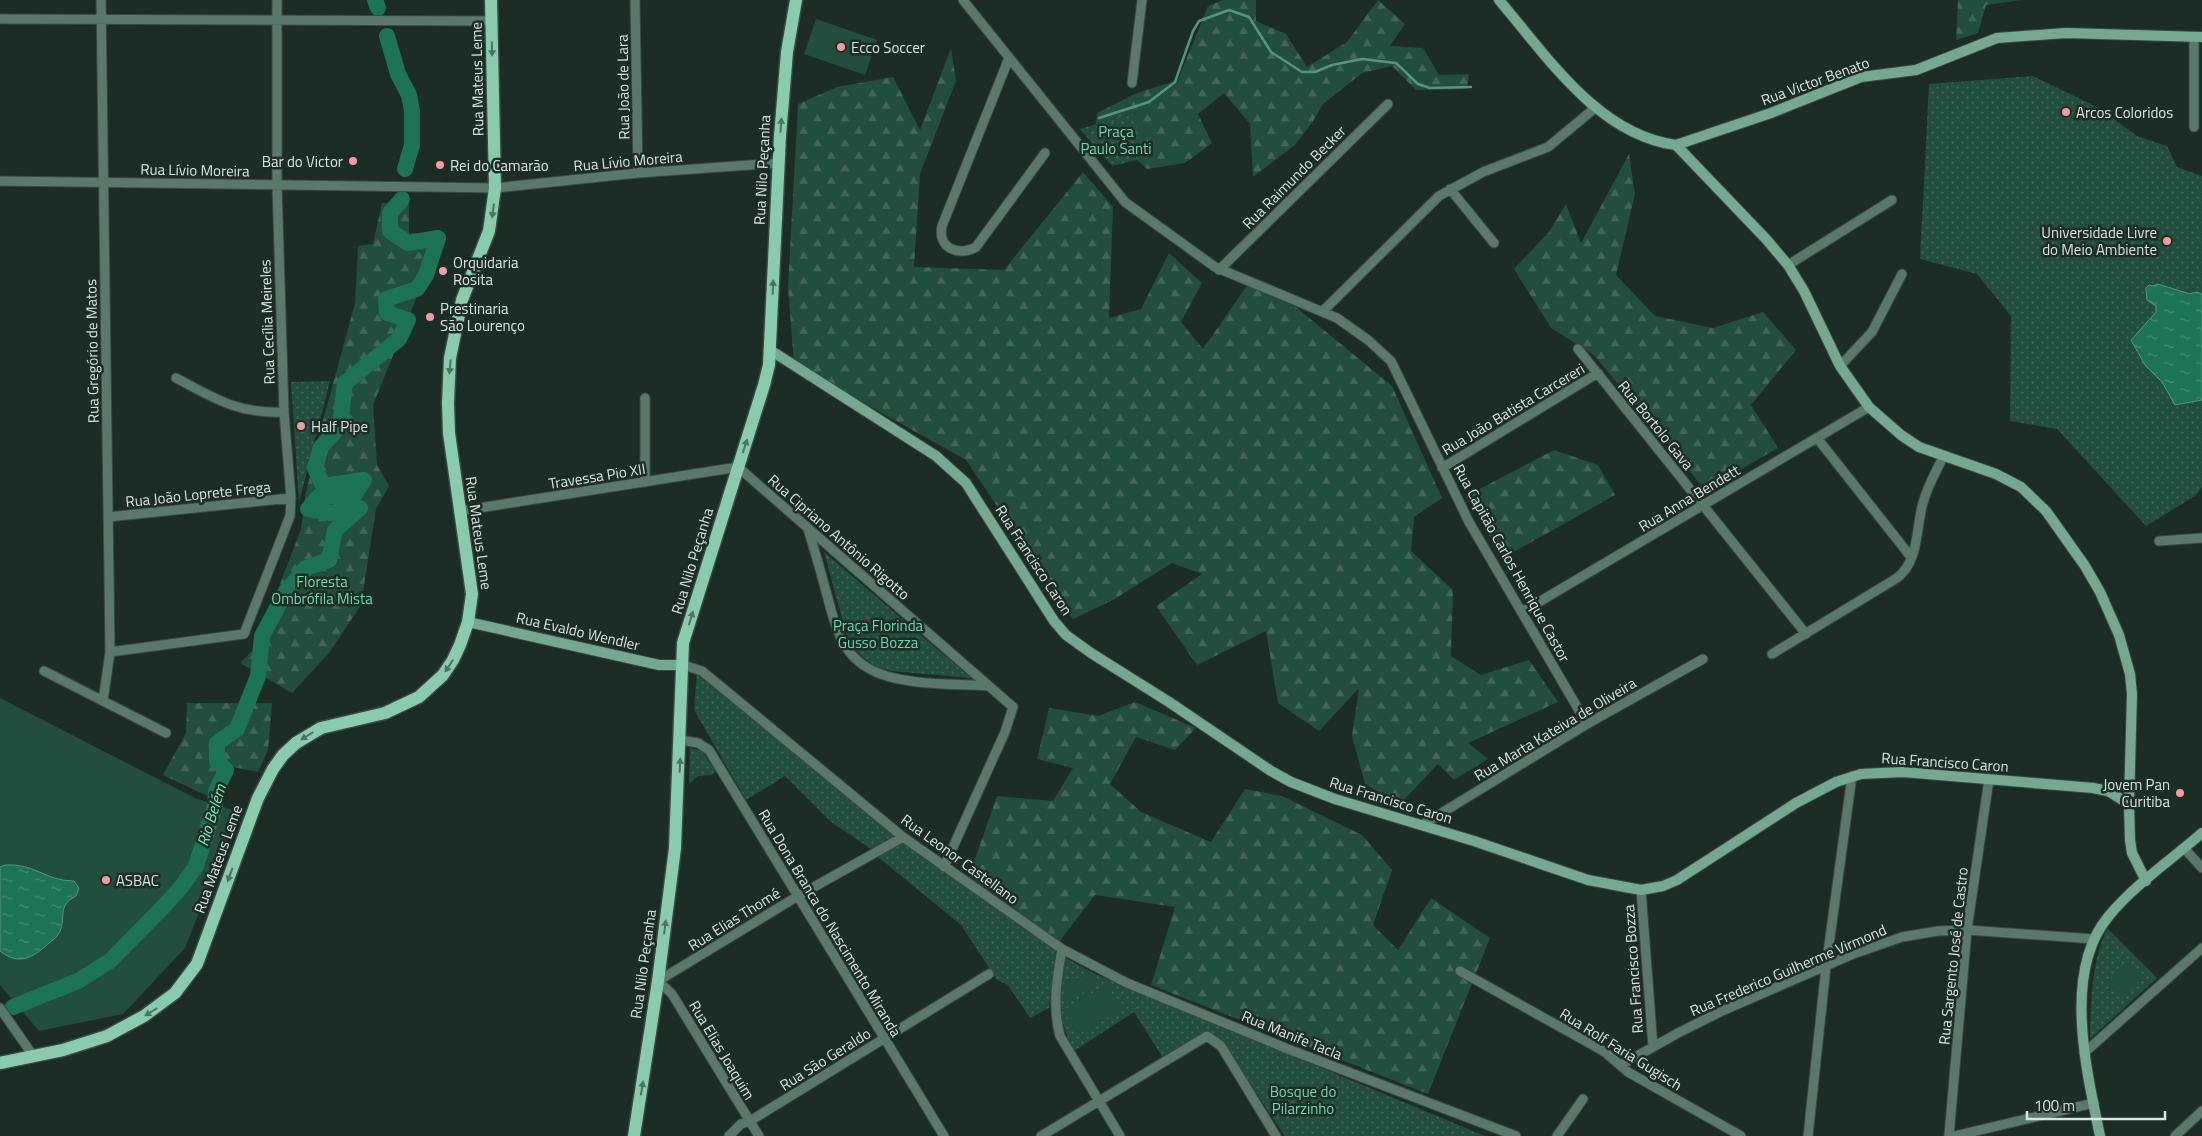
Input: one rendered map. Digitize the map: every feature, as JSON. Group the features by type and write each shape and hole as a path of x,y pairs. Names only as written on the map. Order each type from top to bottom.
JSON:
{"main road":[{"name":"Rua Mateus Leme","path":"0,1063 34,1057 85,1044 107,1036 144,1016 175,993 197,964 258,798 273,769 283,755 296,743 321,728 385,713 419,697 444,675 460,645 468,622 472,589 448,419 450,358 462,300 489,231 495,188 491,0"},
{"name":"Rua Nilo Peçanha","path":"634,1136 658,981 675,848 681,740 682,666 685,637 764,385 770,350 778,163 786,66 796,0"}],"street":[{"name":"Rua Gregório de Matos","path":"101,0 110,652 103,701"},
{"name":"Rua Cecília Meireles","path":"110,652 244,634 288,525 291,498 284,412 277,185 276,0"},
{"name":"Rua João de Lara","path":"635,0 638,173"},
{"name":"Rua Capitão Carlos Henrique Castor","path":"963,0 1125,202 1220,270 1322,311 1353,328 1391,361 1398,371 1469,522 1587,724"},
{"path":"1132,82 1142,0"},
{"path":"1499,0 1567,79 1595,108 1623,127 1657,142 1676,145 1766,239 1788,265 1804,291 1840,366 1869,407 1910,442 1943,457 1996,474 2022,487 2031,495 2064,535 2100,592 2119,635 2130,674 2132,715 2128,804 2132,852 2146,881"},
{"path":"0,19 492,21"},
{"name":"Rua Victor Benato","path":"1676,145 1771,113 1860,77 1916,70 1974,45 1997,38 2066,33 2198,37"},
{"path":"2194,127 2198,37"},
{"path":"1009,58 942,226 941,233 947,246 961,252 969,251 976,247 1045,153"},
{"name":"Rua Raimundo Becker","path":"1220,270 1388,104"},
{"path":"1322,311 1430,204 1450,188 1483,172 1548,147 1595,108"},
{"name":"Rua Lívio Moreira","path":"0,182 495,188 638,173 778,163"},
{"path":"1450,188 1494,243"},
{"path":"1788,265 1892,200"},
{"path":"1840,366 1872,332 1902,274"},
{"name":"Rua Bortolo Gava","path":"1578,349 1806,634"},
{"name":"Rua Francisco Caron","path":"770,350 936,456 957,473 974,495 1054,621 1078,644 1169,702 1247,756 1291,782 1335,799 1422,825 1588,880 1641,890 1663,886 1677,880 1796,803 1852,776 1885,772 2101,789 2116,795 2128,804"},
{"name":"Rua João Batista Carcereri","path":"1442,468 1598,374"},
{"path":"176,378 225,404 240,409 284,412"},
{"path":"645,398 645,482"},
{"name":"Rua Anna Bendett","path":"1522,612 1869,407"},
{"path":"1817,438 1911,557"},
{"path":"1772,654 1901,575 1911,557 1923,503 1943,457"},
{"name":"Travessa Pio XII","path":"460,511 738,468"},
{"name":"Rua Cipriano Antônio Rigotto","path":"738,468 1013,707 1005,732 944,867"},
{"name":"Rua João Loprete Frega","path":"108,517 291,498"},
{"path":"808,529 837,631 847,650 857,661 870,670 894,678 989,686"},
{"path":"2159,541 2202,538"},
{"name":"Rua Evaldo Wendler","path":"468,622 659,665 682,666"},
{"name":"Rua Marta Kateiva de Oliveira","path":"1422,825 1587,724 1703,659"},
{"name":"Rua Leonor Castellano","path":"682,666 702,671 903,837 1062,949"},
{"path":"44,671 166,733"},
{"name":"Rua Dona Branca do Nascimento Miranda","path":"681,740 698,743 709,750 944,1136"},
{"path":"1808,1136 1826,967 1852,776"},
{"name":"Rua Sargento José de Castro","path":"1948,1136 1966,930 1990,779"},
{"path":"2100,1136 2084,1053 2083,986 2085,967 2094,939 2106,918 2202,833"},
{"name":"Rua Elias Thomé","path":"658,981 798,896 903,837"},
{"path":"2184,848 2202,868"},
{"name":"Rua Francisco Bozza","path":"1641,890 1652,1047"},
{"name":"Rua Frederico Guilherme Virmond","path":"1621,1065 1722,1011 1860,952 1902,937 1938,931 1966,930 2094,939"},
{"path":"2084,1053 2202,948"},
{"path":"1062,949 1055,991 1057,1023 1066,1047 1120,1136"},
{"name":"Rua Manife Tacla","path":"1062,949 1127,983 1288,1049 1516,1136"},
{"name":"Rua Rolf Faria Gugisch","path":"1460,971 1605,1052 1628,1072 1741,1136"},
{"name":"Rua São Geraldo","path":"729,1136 741,1124 750,1121 989,974"},
{"name":"Rua Elias Joaquim","path":"658,981 672,994 759,1136"},
{"path":"0,1008 34,1057"},
{"path":"1041,1136 1207,1036 1220,1046 1276,1136"},
{"path":"1557,1136 1583,1099"},
{"path":"1955,1136 2094,1103"},
{"path":"2175,1136 2202,1111"}],"green space":[{"path":"1223,0 1256,0 1256,21 1286,34 1307,67 1347,42 1378,0 1405,24 1390,46 1423,48 1439,75 1469,74 1467,89 1416,90 1392,66 1362,73 1323,104 1312,123 1295,145 1253,177 1250,124 1224,93 1198,114 1212,143 1185,163 1147,169 1137,160 1135,112 1096,125 1097,113 1137,93 1178,80 1208,6"},
{"path":"1958,0 2022,0 1986,5 1978,33 1956,40"},
{"name":"Ecco Soccer","path":"816,19 877,40 865,75 804,54"},
{"path":"951,48 956,81 920,174 914,267 1004,270 1083,172 1113,207 1109,318 1141,309 1169,253 1202,283 1181,322 1203,349 1248,284 1297,308 1392,386 1442,498 1414,517 1411,551 1453,590 1451,656 1481,675 1529,660 1558,702 1468,743 1488,759 1454,780 1438,764 1399,805 1365,784 1352,736 1359,688 1319,731 1278,703 1266,631 1197,665 1156,606 1202,574 1172,563 1113,600 1073,619 966,460 794,364 788,287 798,104 837,87 893,77 920,130"},
{"path":"2033,76 2099,108 2137,136 2167,146 2177,167 2202,176 2202,487 2195,496 2146,526 2057,429 2010,421 2011,316 1977,274 1920,259 1929,84"},
{"name":"Praça Paulo Santi","path":"1136,112 1137,160 1112,166 1080,129"},
{"path":"1629,154 1635,194 1616,275 1655,316 1713,328 1763,312 1796,350 1751,405 1778,448 1705,490 1594,355 1551,328 1514,269 1549,232 1566,204 1581,243"},
{"name":"Floresta Ombrófila Mista","path":"382,203 409,203 409,233 442,235 373,405 377,465 389,486 376,509 361,605 329,653 292,693 240,663 256,647 301,529 305,497 321,428 355,303 358,246 373,244"},
{"path":"330,381 299,503 291,382"},
{"path":"1554,450 1598,465 1615,495 1503,558 1466,496"},
{"name":"Praça Florinda Gusso Bozza","path":"824,552 971,678 891,671 878,667 866,660 849,644"},
{"path":"697,672 895,835 871,849 831,822 785,776 746,800 694,710"},
{"name":"ASBAC","path":"0,698 195,798 239,812 185,948 123,1014 39,1031 0,985"},
{"path":"1135,702 1196,728 1175,750 1136,737 1110,784 1141,812 1211,842 1245,789 1282,796 1362,835 1392,870 1373,925 1398,950 1431,898 1490,938 1428,1094 1151,985 1175,907 1095,895 1059,942 969,876 997,796 1053,801 1073,768 1037,759 1049,708 1098,716"},
{"path":"187,703 272,703 268,750 258,772 233,767 218,801 163,775 186,733"},
{"path":"690,748 702,751 716,771 711,775 698,776 689,784"},
{"path":"903,842 1056,950 1049,1008 1030,1018 1008,985 997,980 961,925 878,857"},
{"path":"2107,928 2157,978 2090,1039 2095,969"},
{"name":"Bosque do Pilarzinho","path":"1066,958 1093,973 1485,1136 1285,1136 1224,1045 1209,1032 1163,1058 1134,1012 1074,1051 1064,1027 1061,1006"},
{"path":"2131,963 2143,976 2120,997 2108,984"},
{"path":"1083,975 1099,982 1064,1005 1067,984"},
{"path":"1107,984 1120,1010 1079,1034 1063,1011"}],"water":[{"path":"2158,284 2190,294 2197,292 2202,294 2202,400 2175,405 2162,382 2145,365 2131,340 2156,312 2156,306 2147,300 2146,288 2149,285"},
{"path":"5,865 24,867 55,878 74,881 79,888 76,896 64,908 61,928 57,936 42,949 25,958 13,958 0,951 0,867"}],"waterway":[{"name":"Rio Belém","path":"375,0 378,8"},
{"path":"1099,118 1149,102 1175,82 1193,31 1199,21 1229,10 1249,17 1271,52 1302,72 1315,72 1332,65 1362,59 1396,63 1418,84 1430,88 1471,87"},
{"name":"Rio Belém","path":"387,36 398,74 409,95 412,111 412,145 405,169"},
{"name":"Rio Belém","path":"13,1007 78,981 110,961 166,904 196,866 215,806 216,791 226,770 217,761 217,743 237,729 258,676 262,636 285,593 306,568 329,560 335,530 360,508 331,513 308,509 318,497 355,494 364,480 323,486 315,468 321,447 340,426 345,383 399,339 408,320 387,313 386,299 417,289 426,275 438,238 408,243 390,231 390,213 402,199"}],"place":[{"name":"Ecco Soccer","path":"841,47"},
{"name":"Arcos Coloridos","path":"2066,112"},
{"name":"Bar do Victor","path":"353,161"},
{"name":"Rei do Camarão","path":"440,165"},
{"name":"Universidade Livre do Meio Ambiente","path":"2167,241"},
{"name":"Orquidaria Rosita","path":"443,271"},
{"name":"Prestinaria São Lourenço","path":"430,317"},
{"name":"Half Pipe","path":"301,426"},
{"name":"Jovem Pan Curitiba","path":"2180,793"},
{"name":"ASBAC","path":"106,880"}]}
